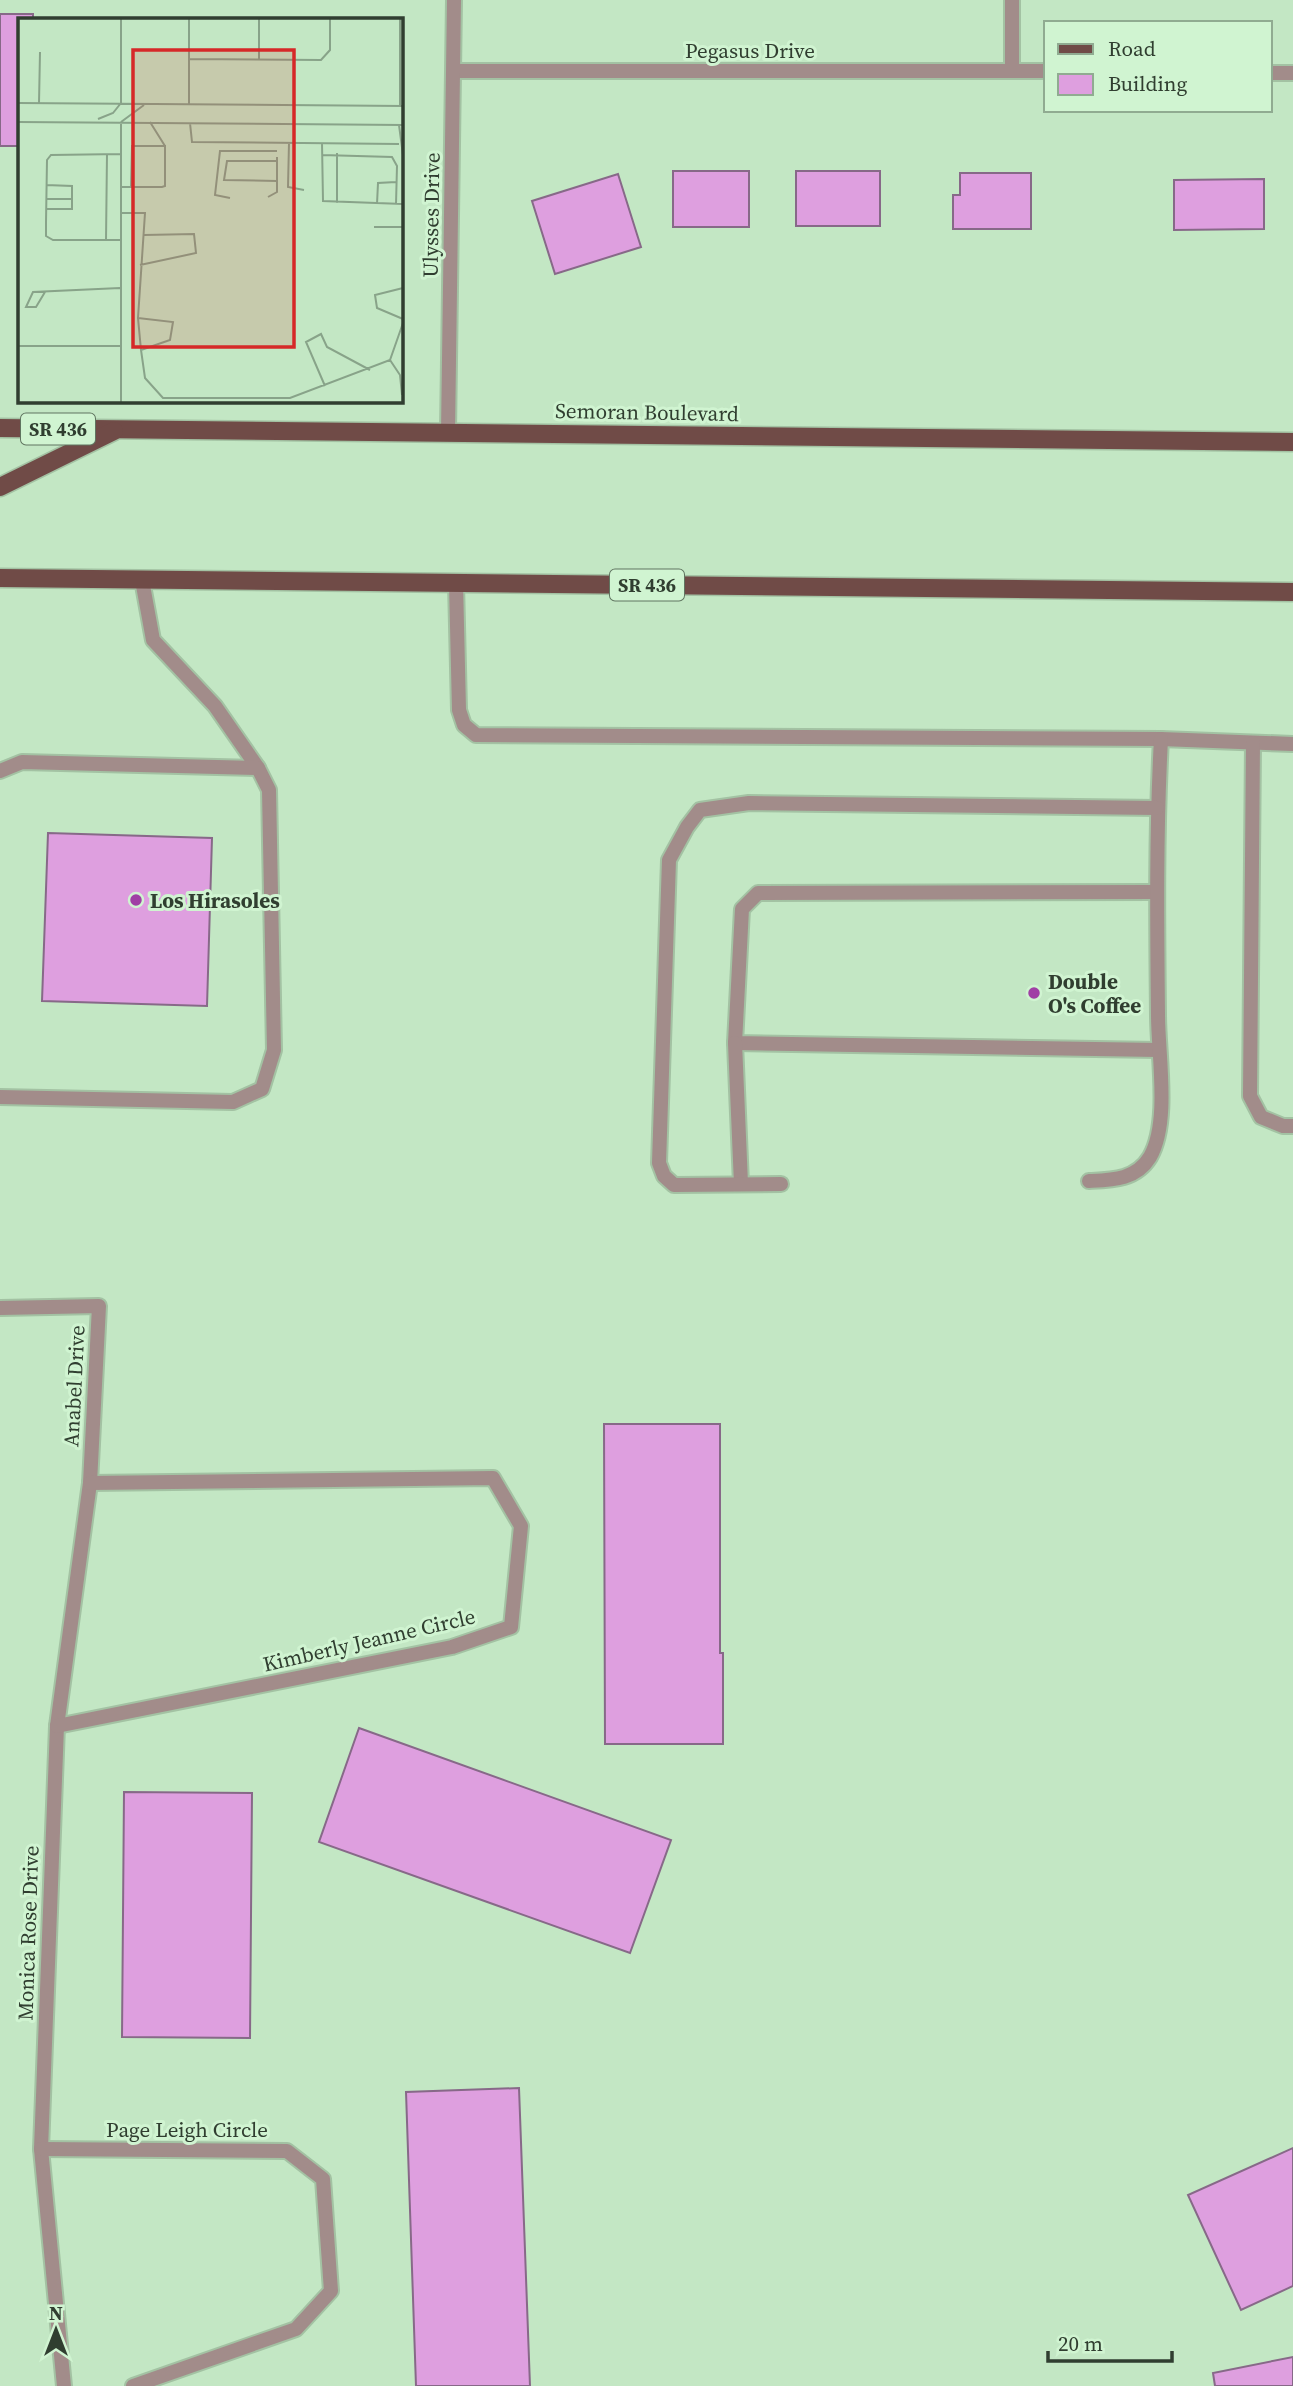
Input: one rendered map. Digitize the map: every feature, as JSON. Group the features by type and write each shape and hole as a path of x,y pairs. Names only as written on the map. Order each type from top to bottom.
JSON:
{"main road":[{"name":"Semoran Boulevard","path":"0,428 1293,442"},
{"path":"0,487 117,429"},
{"name":"SR 436","path":"0,578 1293,592"}],"street":[{"name":"Ulysses Drive","path":"449,432 453,0"},
{"path":"1012,0 1012,71"},
{"name":"Pegasus Drive","path":"454,71 1044,71"},
{"path":"1272,73 1293,73"},
{"path":"0,1097 233,1102 262,1089 274,1049 269,790 258,768 215,706 153,640 142,580"},
{"path":"456,583 459,710 464,725 476,735 1161,738 1293,744"},
{"path":"1089,1181 1126,1177 1137,1171 1151,1156 1157,1136 1160,1111 1157,808 1161,738"},
{"path":"1253,743 1250,1096 1261,1117 1283,1126 1293,1126"},
{"path":"0,771 22,762 258,768"},
{"path":"781,1184 674,1185 664,1176 659,1163 669,860 700,810 749,803 1157,808"},
{"path":"741,1184 735,1043 742,909 758,893 1157,892"},
{"path":"735,1043 1158,1049"},
{"name":"Anabel Drive","path":"0,1308 99,1307 90,1483"},
{"name":"Kimberly Jeanne Circle","path":"58,1726 452,1647 511,1627 521,1526 493,1478 90,1483"},
{"name":"Monica Rose Drive","path":"64,2386 41,2149 58,1726 90,1483"},
{"name":"Page Leigh Circle","path":"41,2149 287,2151 323,2179 331,2291 296,2329 133,2386"}],"building":[{"path":"0,14 33,14 33,18 18,18 18,146 0,146"},
{"path":"673,171 749,171 749,227 673,227"},
{"path":"796,171 880,171 880,226 796,226"},
{"path":"960,173 1031,173 1031,229 953,229 953,195 960,195"},
{"path":"618,174 641,247 555,274 532,201"},
{"path":"1264,179 1264,229 1174,230 1174,180"},
{"path":"48,833 212,838 207,1006 42,1001"},
{"path":"604,1424 720,1424 720,1653 723,1653 723,1744 605,1744"},
{"path":"359,1728 671,1840 630,1953 319,1842"},
{"path":"124,1792 252,1793 250,2038 122,2037"},
{"path":"519,2088 530,2386 416,2386 406,2092"},
{"path":"1293,2148 1293,2286 1241,2310 1188,2195"},
{"path":"1293,2357 1293,2386 1215,2386 1213,2373"}],"place":[{"name":"Los Hirasoles","path":"136,900"},
{"name":"Double O's Coffee","path":"1034,993"}]}
